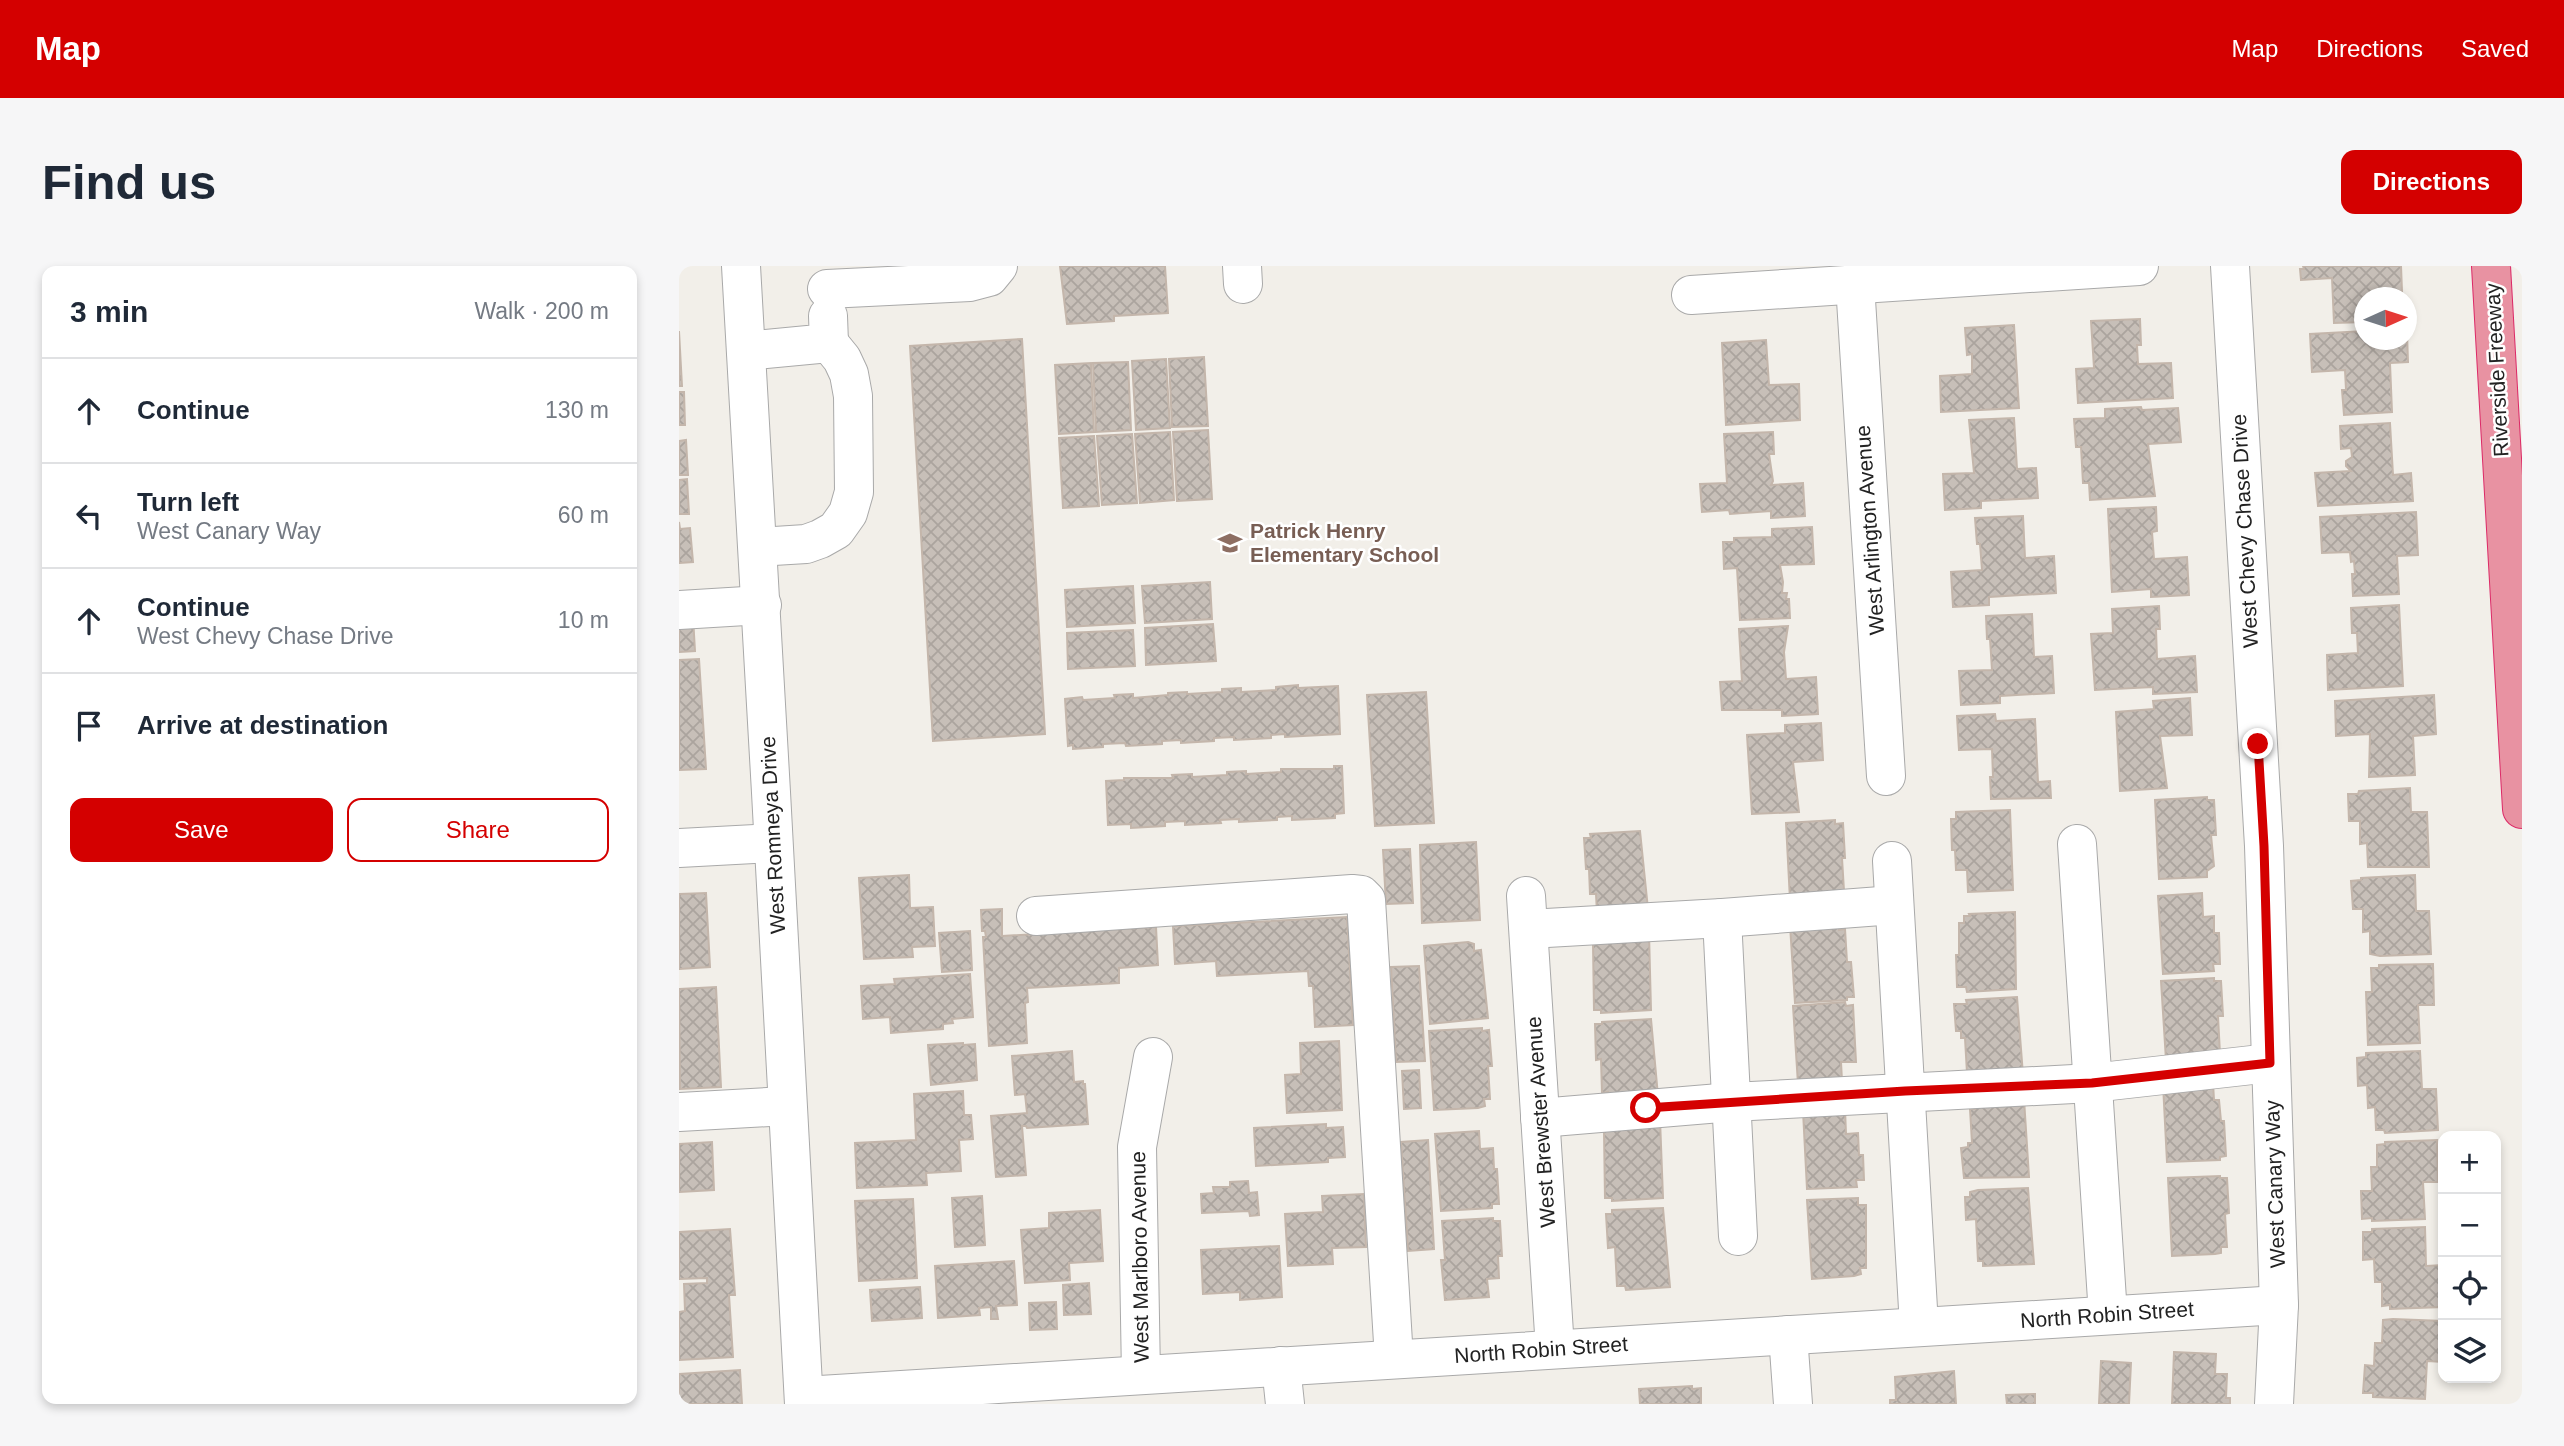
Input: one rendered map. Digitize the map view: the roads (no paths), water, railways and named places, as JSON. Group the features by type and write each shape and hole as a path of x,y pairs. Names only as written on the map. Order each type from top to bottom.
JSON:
{"highway":[{"name":"Riverside Freeway","path":"2491,266 2522,809"}],"street":[{"name":"West Romneya Drive","path":"741,266 762,605 772,843 804,1400"},
{"path":"758,547 806,544 836,530 848,513 854,492 853,396 846,367 829,343 826,277 970,282 989,277 998,266"},
{"path":"1691,295 2139,266"},
{"name":"West Chevy Chase Drive","path":"2230,266 2261,795"},
{"name":"West Arlington Avenue","path":"1855,284 1886,776"},
{"path":"746,351 829,343"},
{"path":"679,610 762,605"},
{"name":"West Canary Way","path":"2261,795 2279,1305 2274,1404"},
{"path":"679,848 772,843"},
{"path":"2077,844 2108,1315"},
{"path":"1892,861 1919,1326"},
{"path":"1036,916 1352,894 1361,895 1366,900 1394,1359"},
{"path":"1738,1236 1722,918 1894,905"},
{"name":"West Brewster Avenue","path":"1555,1349 1527,913 1722,918"},
{"name":"West Marlboro Avenue","path":"1142,1375 1137,1147 1153,1056"},
{"path":"1540,1118 1905,1091 2092,1083 2270,1063"},
{"path":"679,1112 787,1105"},
{"name":"North Robin Street","path":"804,1400 1087,1391 1142,1375 2279,1305"},
{"path":"1788,1335 1793,1404"},
{"path":"1281,1366 1285,1404"}],"place":[{"name":"Patrick Henry Elementary School","path":"1230,543"}]}
